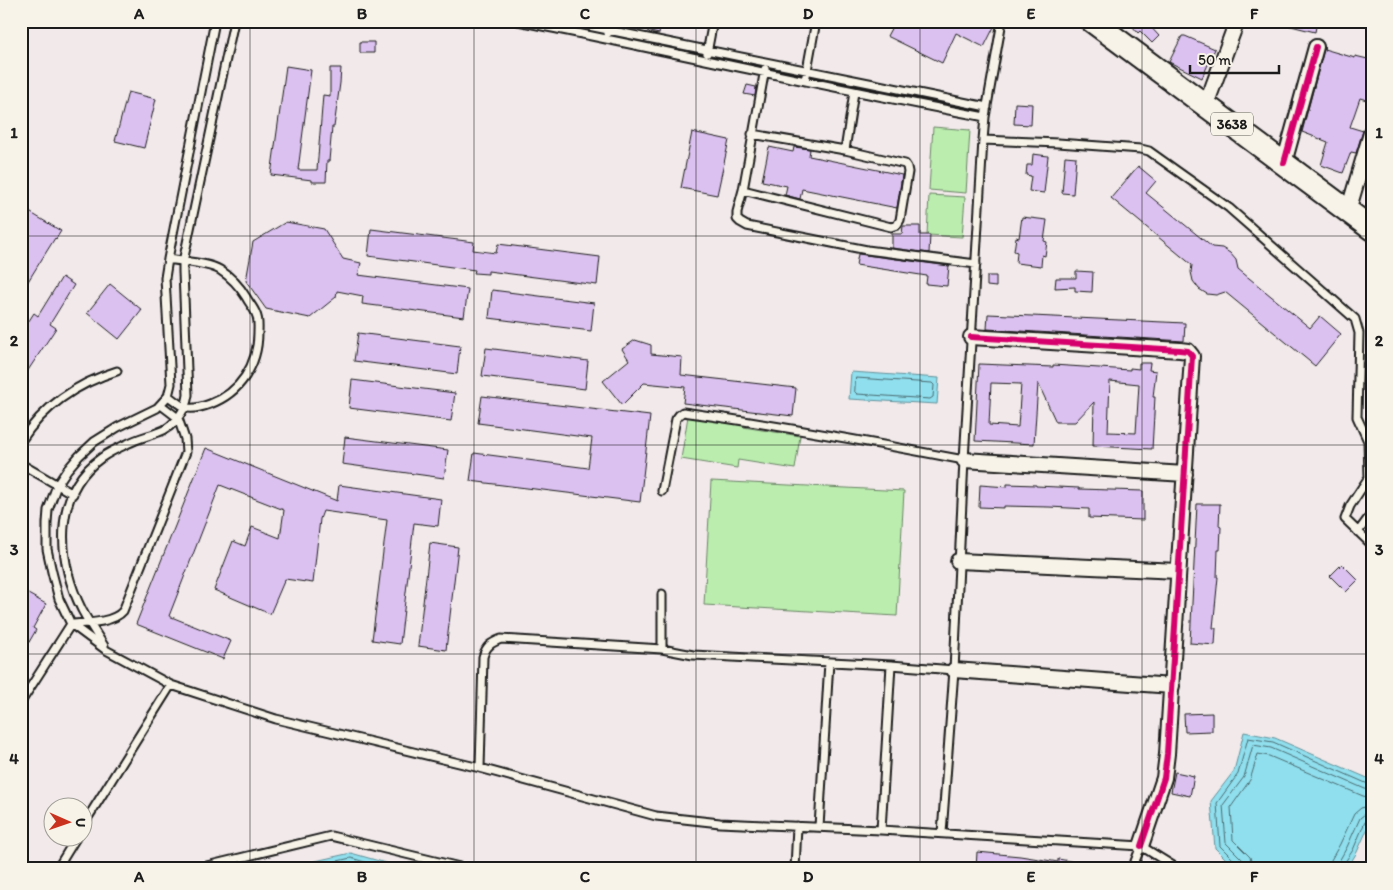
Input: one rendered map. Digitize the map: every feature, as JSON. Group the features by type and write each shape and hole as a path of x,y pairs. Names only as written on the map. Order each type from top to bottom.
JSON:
{"main road":[{"name":"3638","path":"1092,21 1372,228"}],"street":[{"path":"1206,105 1238,21"},
{"path":"1284,163 1316,47"},
{"path":"1348,211 1372,130"},
{"path":"972,337 1188,351 1192,356 1172,686 1164,778 1141,846"},
{"path":"964,460 1185,474"},
{"path":"958,561 1178,571"},
{"path":"954,670 1172,686"}],"lane":[{"path":"215,21 165,278 171,384 168,396 157,408 118,427 94,442 79,456 66,470 48,510 47,549 59,598 71,624 106,650 171,685 276,719 480,768 656,816 720,823 942,833 1141,846 1178,869"},
{"path":"106,650 76,597 68,574 63,538 64,515 78,482 86,471 100,458 129,442 168,428 185,408 188,395 182,272 234,21"},
{"path":"518,21 985,118"},
{"path":"564,21 987,107"},
{"path":"607,39 611,21"},
{"path":"705,60 713,21"},
{"path":"805,81 816,21"},
{"path":"942,833 954,670 958,561 983,140 1002,21"},
{"path":"574,32 576,22"},
{"path":"766,62 743,190 737,212 737,218 740,222 747,226 867,250 976,264"},
{"path":"845,150 854,92"},
{"path":"743,190 891,227 897,225 900,220 907,167 905,164 845,150 752,134"},
{"path":"983,140 1058,142 1145,150 1229,208 1355,319 1359,333 1357,417 1370,442 1370,476 1350,506 1345,519 1372,545"},
{"path":"168,260 214,267 227,275 239,286 257,314 258,330 257,351 250,371 240,385 215,402 202,407 185,408 168,396"},
{"path":"21,441 40,417 65,395 98,377 117,371"},
{"path":"71,624 116,618 123,611 186,452 185,439 178,418 161,404"},
{"path":"662,492 676,418 683,412 832,435 964,460"},
{"path":"21,464 73,494"},
{"path":"1358,532 1372,513"},
{"path":"662,594 662,649"},
{"path":"21,702 71,624"},
{"path":"480,768 483,657 486,647 501,639 662,649 693,655 954,670"},
{"path":"820,827 829,662"},
{"path":"881,830 891,665"},
{"path":"92,811 171,685"},
{"path":"795,869 797,826"},
{"path":"194,869 331,836 468,869"},
{"path":"1132,869 1141,846"},
{"path":"57,869 70,848"}],"green space":[{"path":"933,127 970,130 966,193 929,190"},
{"path":"929,195 965,197 962,237 927,235"},
{"path":"689,410 744,419 743,427 800,436 795,469 738,460 737,468 681,459"},
{"path":"711,481 904,491 897,616 704,605"}],"water":[{"path":"851,372 939,378 937,404 849,399"},
{"path":"1244,732 1275,738 1372,780 1372,819 1347,869 1236,869 1215,848 1211,801 1234,771"},
{"path":"351,853 407,869 272,869 284,868"}],"building":[{"path":"649,21 662,21 659,34 647,31"},
{"path":"895,21 997,21 984,47 956,33 942,63 887,36"},
{"path":"1128,21 1151,21 1148,24 1159,36 1152,43 1140,31 1138,33"},
{"path":"1287,21 1317,21 1315,32 1287,25"},
{"path":"1182,36 1215,49 1202,78 1169,62"},
{"path":"360,42 374,42 374,53 360,53"},
{"path":"1324,49 1355,58 1355,56 1372,60 1372,95 1370,101 1360,98 1350,127 1363,131 1356,153 1351,152 1343,173 1321,165 1328,142 1302,132"},
{"path":"286,66 311,70 298,170 317,170 323,95 330,96 330,68 341,68 329,161 327,161 326,182 312,182 312,180 271,175"},
{"path":"747,85 756,87 755,96 744,94"},
{"path":"128,92 156,99 144,148 115,141"},
{"path":"1015,103 1032,104 1031,125 1014,124"},
{"path":"692,132 729,140 717,195 681,188"},
{"path":"769,147 793,152 794,147 810,149 809,156 902,175 897,208 802,189 800,199 785,195 787,186 762,181"},
{"path":"1033,154 1048,156 1044,193 1029,191 1031,176 1026,175 1027,165 1032,165"},
{"path":"1065,156 1076,157 1073,194 1062,193"},
{"path":"1138,166 1156,181 1146,193 1212,247 1222,248 1230,253 1236,260 1238,269 1310,328 1320,316 1341,334 1315,366 1225,292 1216,295 1207,294 1199,289 1193,281 1192,265 1111,198"},
{"path":"21,207 61,231 27,283 21,279"},
{"path":"1022,217 1047,220 1044,241 1047,242 1045,256 1042,255 1041,266 1016,263 1017,252 1014,251 1016,237 1019,238"},
{"path":"286,222 324,229 343,259 361,263 358,275 468,289 464,317 362,304 363,296 337,291 336,297 310,318 266,309 246,281 253,242"},
{"path":"903,226 920,226 920,235 930,235 929,253 892,248 892,234 902,234"},
{"path":"371,229 474,242 473,250 496,253 498,244 600,257 597,285 488,271 488,274 474,273 475,270 368,256"},
{"path":"858,254 949,266 947,286 926,284 927,276 856,265"},
{"path":"1076,271 1093,272 1092,292 1075,291 1075,287 1055,288 1056,278 1076,278"},
{"path":"987,276 996,276 996,287 987,286"},
{"path":"62,277 74,285 50,324 56,328 21,381 21,333 34,313 38,316"},
{"path":"110,284 142,310 119,339 87,313"},
{"path":"492,290 594,303 591,331 489,318"},
{"path":"988,314 1185,323 1184,341 987,329"},
{"path":"358,333 460,346 457,374 354,361"},
{"path":"635,340 651,345 651,354 682,357 681,375 796,388 793,416 683,403 685,387 644,383 622,405 603,381 629,360 622,349"},
{"path":"486,348 588,361 585,389 482,376"},
{"path":"1139,363 1150,363 1149,370 1156,371 1153,397 1155,397 1152,449 1093,446 1094,402 1075,422 1056,422 1038,383 1034,444 975,441 979,364 1139,369","holes":["1110,381 1139,384 1136,433 1108,432","991,383 1021,384 1018,427 989,425"]},
{"path":"352,380 455,393 451,421 349,408"},
{"path":"482,396 650,416 640,502 470,481 474,453 588,468 592,438 478,423"},
{"path":"345,437 448,450 444,478 342,464"},
{"path":"206,448 337,501 339,485 441,499 438,526 414,523 400,644 372,640 387,520 323,511 320,519 313,583 285,579 270,614 214,590 233,541 245,546 252,527 280,538 284,510 220,485 169,616 231,641 223,659 136,624"},
{"path":"1007,484 1143,491 1143,520 1089,518 1089,509 979,507 980,485 1007,487"},
{"path":"1197,504 1220,504 1220,550 1218,550 1218,577 1213,628 1216,628 1215,645 1190,643"},
{"path":"430,543 458,547 446,650 418,646"},
{"path":"1342,564 1358,580 1346,592 1330,576"},
{"path":"21,590 46,604 33,628 36,630 21,656"},
{"path":"1212,713 1212,731 1185,732 1184,714"},
{"path":"1175,772 1194,776 1190,796 1171,792"},
{"path":"977,852 1058,862 1058,859 1086,864 1086,869 976,869"}],"cycle path":[{"path":"1284,163 1316,47"},
{"path":"971,337 1180,350 1188,351 1192,356 1167,754 1164,778 1141,846"}]}
